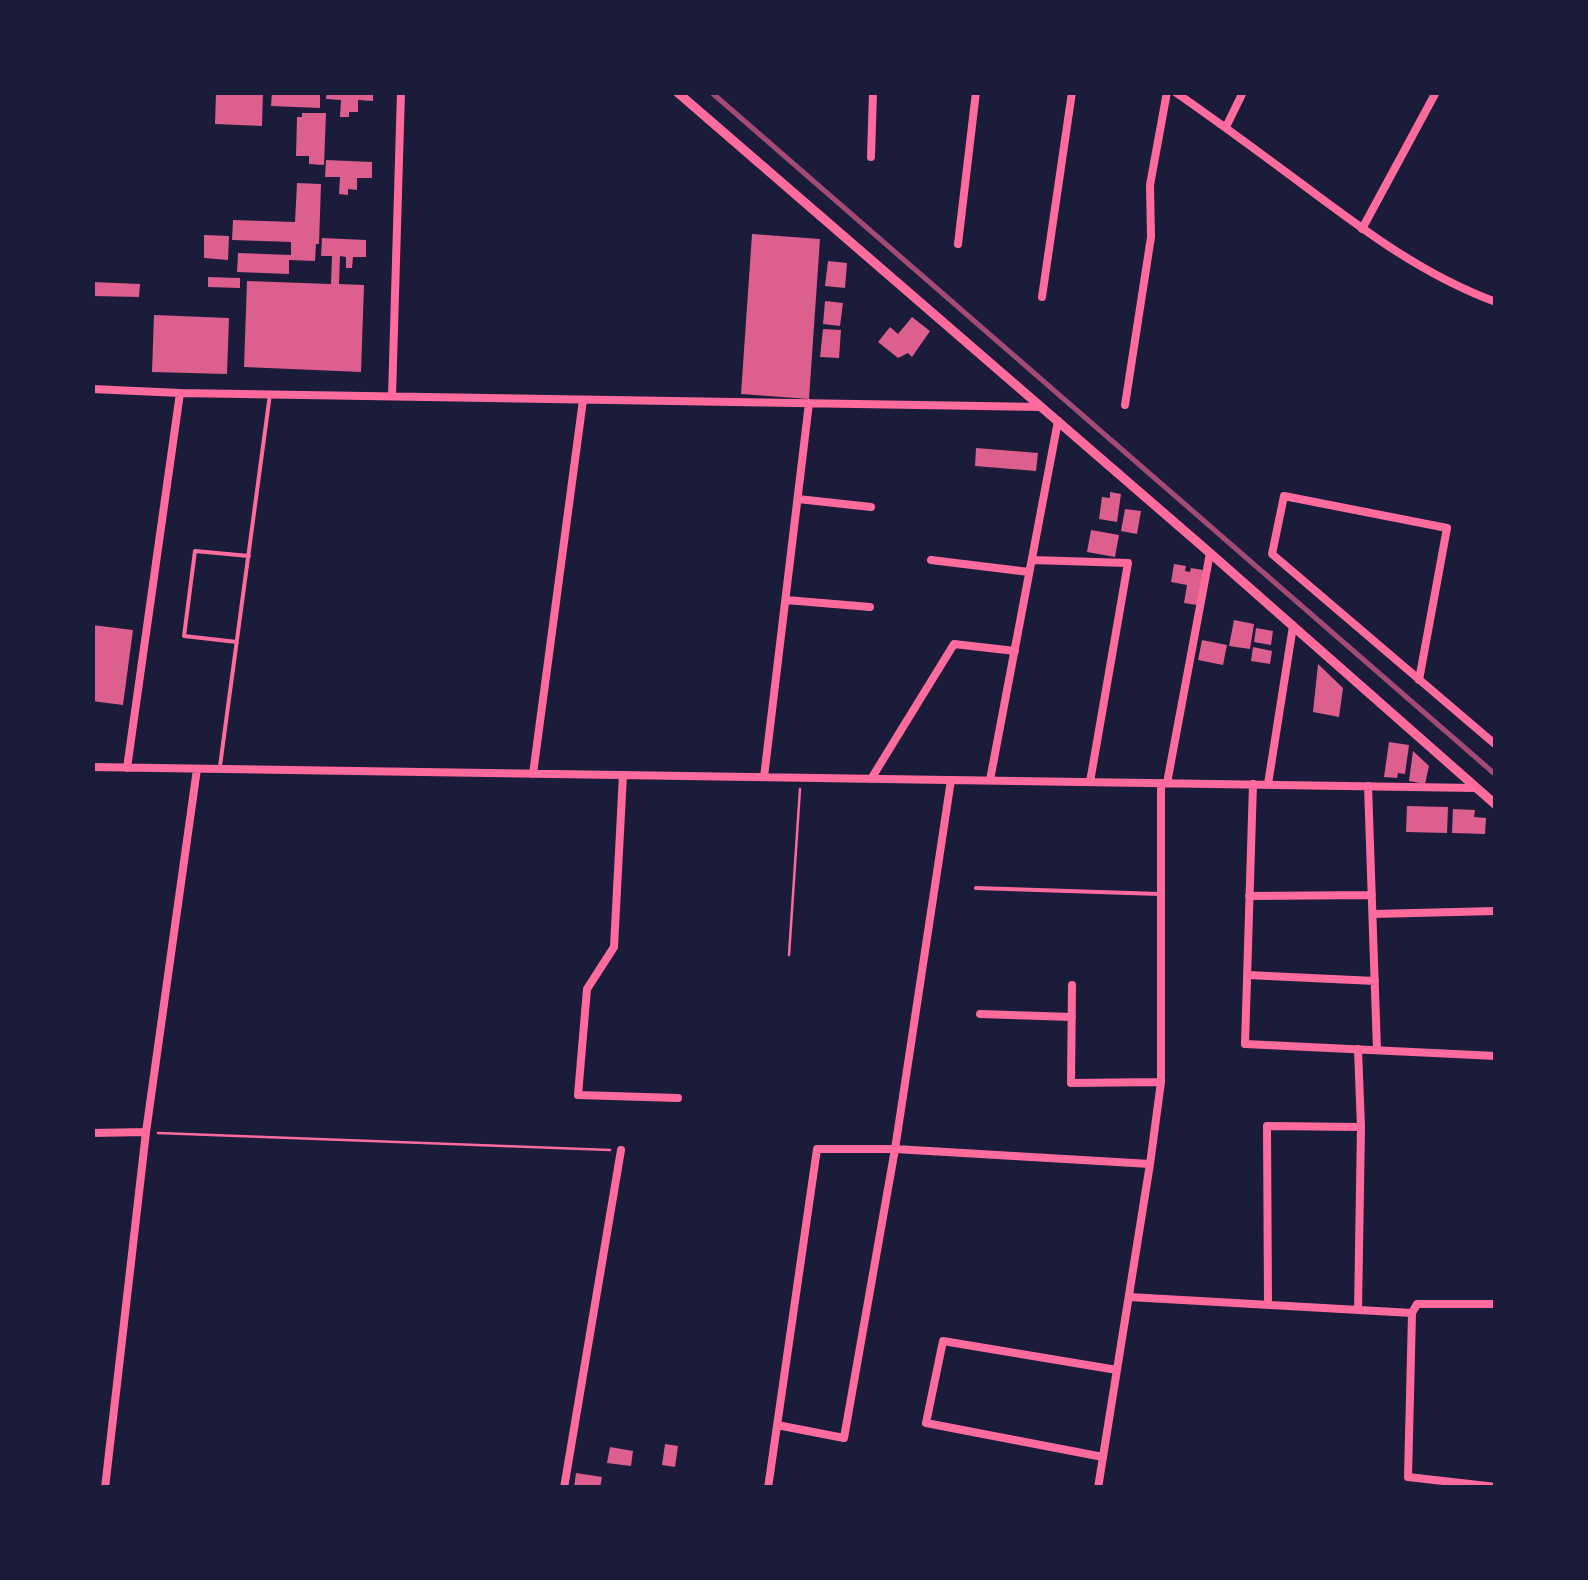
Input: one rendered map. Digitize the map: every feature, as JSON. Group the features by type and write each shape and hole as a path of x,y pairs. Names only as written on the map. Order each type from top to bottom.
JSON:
{"street":[{"path":"392,396 401,92"},
{"path":"676,92 1496,806"},
{"path":"870,157 873,92"},
{"path":"958,244 976,92"},
{"path":"1042,297 1072,92"},
{"path":"1125,405 1151,237 1150,185 1167,92"},
{"path":"1175,92 1380,242 1462,290 1496,302"},
{"path":"1226,127 1243,92"},
{"path":"1362,229 1436,92"},
{"path":"92,389 1042,408"},
{"path":"127,768 180,393"},
{"path":"533,774 583,400"},
{"path":"764,777 809,404"},
{"path":"990,780 1058,421"},
{"path":"1419,680 1447,528 1284,496 1272,554 1419,680 1496,745"},
{"path":"798,498 871,507"},
{"path":"1098,1488 1161,1082 1164,783 1210,553"},
{"path":"931,560 1030,572"},
{"path":"1032,560 1128,563 1090,782"},
{"path":"786,600 870,607"},
{"path":"1268,784 1293,626"},
{"path":"871,779 954,644 1014,651"},
{"path":"92,767 1476,788"},
{"path":"105,1488 146,1132 198,769"},
{"path":"623,775 614,948 587,989 578,1095 678,1098"},
{"path":"777,1425 844,1438 895,1149 951,780"},
{"path":"1253,784 1244,1044 1496,1056"},
{"path":"1368,786 1377,1050"},
{"path":"1249,896 1372,895"},
{"path":"1372,914 1496,911"},
{"path":"1247,975 1375,982"},
{"path":"1072,985 1071,1083 1161,1082"},
{"path":"980,1014 1072,1016"},
{"path":"1358,1049 1358,1310"},
{"path":"1268,1304 1267,1126 1361,1127"},
{"path":"92,1133 146,1132"},
{"path":"768,1488 817,1149 895,1149 1150,1164"},
{"path":"564,1488 621,1150"},
{"path":"1129,1297 1412,1313"},
{"path":"1496,1304 1417,1304 1412,1313 1408,1477 1496,1487"},
{"path":"1102,1457 926,1423 944,1340 1117,1370"}],"lane":[{"path":"220,769 270,394"},
{"path":"237,642 184,636 195,550 248,556"},
{"path":"976,888 1160,894"}],"path":[{"path":"789,955 801,778"},
{"path":"146,1132 621,1150"}],"building":[{"path":"216,92 263,92 262,126 215,124"},
{"path":"272,92 320,92 320,108 271,106"},
{"path":"327,92 373,92 373,101 358,100 358,112 340,117 341,100 326,99"},
{"path":"302,113 326,113 324,165 309,164 309,156 296,156 297,117 302,117"},
{"path":"326,160 372,162 372,178 357,178 357,190 339,194 340,177 325,177"},
{"path":"297,183 321,184 315,261 289,260 289,274 237,272 238,253 291,255 291,242 232,240 233,220 295,222"},
{"path":"752,234 820,239 809,399 741,394"},
{"path":"204,235 229,236 228,260 204,258"},
{"path":"322,238 366,240 366,257 353,257 352,268 346,268 346,257 340,256 339,284 364,285 361,372 244,367 247,281 331,284 332,256 321,256"},
{"path":"828,261 847,263 845,288 825,286"},
{"path":"208,277 240,278 240,288 208,287"},
{"path":"92,282 140,284 139,297 92,296"},
{"path":"825,301 843,303 840,326 823,324"},
{"path":"154,315 229,318 227,374 152,372"},
{"path":"912,317 930,331 912,357 908,353 898,358 878,342 890,327 898,334"},
{"path":"823,329 841,330 839,358 820,357"},
{"path":"976,448 1038,453 1036,471 975,466"},
{"path":"1110,492 1121,494 1117,522 1099,519 1102,497 1110,498"},
{"path":"1125,509 1141,511 1137,534 1121,531"},
{"path":"1091,530 1119,535 1115,557 1087,552"},
{"path":"1174,564 1186,566 1185,571 1203,570 1197,605 1184,603 1187,585 1171,582"},
{"path":"1234,620 1254,624 1250,649 1229,646"},
{"path":"92,625 133,630 123,705 92,701"},
{"path":"1256,628 1273,631 1271,645 1254,642"},
{"path":"1202,640 1227,645 1223,665 1198,660"},
{"path":"1253,647 1272,651 1270,664 1251,661"},
{"path":"1318,664 1343,688 1339,717 1313,712"},
{"path":"1389,742 1409,745 1405,774 1398,773 1397,778 1384,777"},
{"path":"1413,751 1429,766 1425,784 1409,781"},
{"path":"1407,806 1448,807 1447,833 1406,832"},
{"path":"1453,809 1475,810 1474,817 1486,818 1485,834 1452,833"},
{"path":"665,1444 678,1446 675,1467 662,1465"},
{"path":"610,1447 633,1451 631,1466 607,1463"},
{"path":"576,1473 602,1477 600,1488 574,1488"}],"railway":[{"path":"711,92 1496,775"}]}
